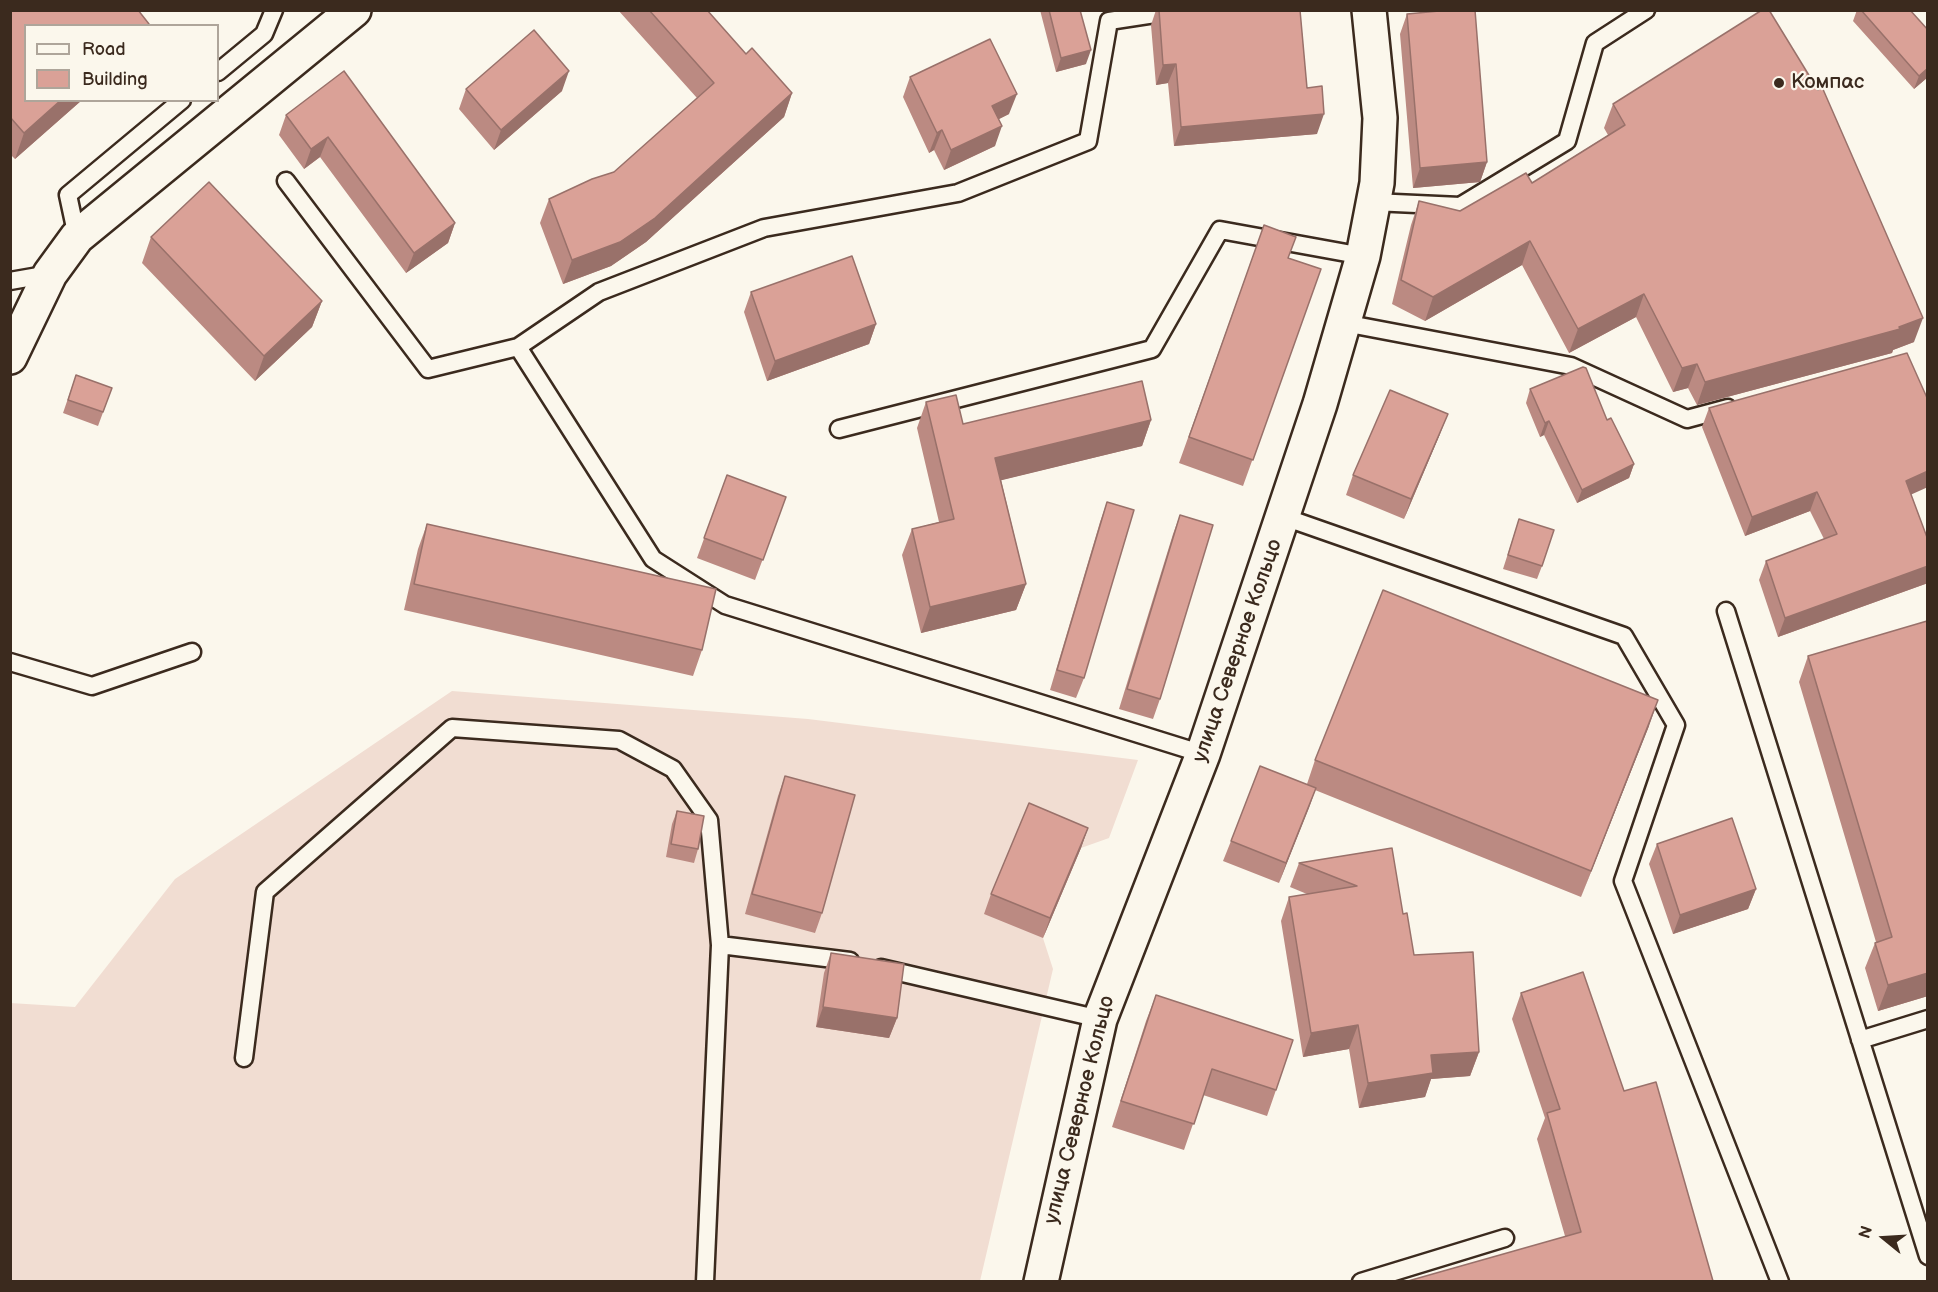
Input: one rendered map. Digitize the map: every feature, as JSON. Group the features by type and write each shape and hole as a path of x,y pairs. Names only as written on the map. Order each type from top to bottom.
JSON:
{"street":[{"path":"10,357 50,274 77,237 354,10"},
{"name":"улица Северное Кольцо","path":"1041,1281 1100,1019 1203,754 1284,517 1363,256 1377,183 1380,118 1369,10"}],"lane":[{"path":"219,71 264,34 274,10"},
{"path":"286,181 428,369 518,347 599,292 764,228 958,194 1088,141 1109,21 1180,10"},
{"path":"1373,202 1460,206 1567,141 1594,43 1646,10"},
{"path":"77,237 68,195 180,102"},
{"path":"839,429 1152,349 1220,230 1363,256"},
{"path":"10,281 50,274"},
{"path":"1344,323 1572,366 1687,419 1743,404"},
{"path":"518,347 653,559 724,604 1203,754"},
{"path":"1284,517 1624,636 1676,725 1623,881 1780,1281"},
{"path":"1726,611 1928,1256"},
{"path":"10,662 92,686 192,652"},
{"path":"244,1058 265,892 452,728 620,740 673,769 708,820 720,945 705,1281"},
{"path":"720,945 850,961 1100,1019"},
{"path":"1860,1040 1928,1018"},
{"path":"1361,1281 1505,1238"}],"shaded area":[{"path":"452,691 808,719 1138,760 1109,838 1081,848 1043,938 1053,969 980,1281 11,1281 10,1003 75,1007 175,879"}],"building":[{"path":"10,10 138,10 149,24 24,24 24,102 59,102 24,133 10,117"},
{"path":"649,10 707,10 746,54 752,48 792,93 655,218 620,242 572,260 549,199 592,179 614,172 714,83"},
{"path":"1049,10 1080,10 1091,50 1061,58"},
{"path":"1159,10 1300,10 1307,88 1322,86 1324,114 1181,127 1176,64 1163,65"},
{"path":"1475,10 1487,162 1420,168 1407,14"},
{"path":"1762,10 1769,10 1818,90 1822,87 1923,318 1899,327 1900,329 1705,382 1697,364 1682,368 1644,294 1578,329 1530,241 1433,297 1401,280 1419,201 1460,211 1526,173 1532,183 1625,125 1613,104"},
{"path":"1861,10 1910,10 1928,30 1928,68 1919,76"},
{"path":"534,30 569,71 501,130 466,89"},
{"path":"990,39 1017,94 992,106 1002,126 951,150 942,130 937,133 910,77"},
{"path":"344,71 455,223 414,253 328,137 311,149 286,115"},
{"path":"209,182 322,301 264,356 151,237"},
{"path":"1264,225 1296,237 1288,258 1321,269 1253,460 1189,437"},
{"path":"852,256 876,324 775,361 751,292"},
{"path":"1907,353 1928,400 1928,471 1906,481 1928,540 1928,566 1785,618 1766,561 1837,534 1817,492 1752,517 1709,408"},
{"path":"1583,367 1586,368 1607,420 1611,418 1634,464 1582,490 1549,421 1545,423 1530,389"},
{"path":"76,375 112,388 103,412 68,400"},
{"path":"1142,381 1151,420 995,458 1026,584 930,607 912,529 954,519 926,402 956,395 963,424"},
{"path":"1390,390 1448,414 1411,499 1353,475"},
{"path":"727,475 786,497 763,560 704,538"},
{"path":"1107,502 1134,510 1084,678 1057,670"},
{"path":"1180,515 1213,525 1160,699 1127,689"},
{"path":"1519,519 1554,530 1542,566 1508,555"},
{"path":"427,524 716,589 702,650 414,584"},
{"path":"1383,590 1658,700 1591,871 1315,760"},
{"path":"1927,621 1928,973 1888,985 1875,943 1892,937 1808,656"},
{"path":"1260,766 1316,788 1286,863 1231,841"},
{"path":"785,776 855,795 822,913 752,894"},
{"path":"1029,803 1088,828 1050,918 991,894"},
{"path":"677,811 704,816 698,849 671,844"},
{"path":"1732,818 1756,889 1680,915 1657,844"},
{"path":"1392,848 1403,914 1407,913 1414,955 1473,952 1479,1052 1431,1055 1433,1073 1368,1083 1358,1025 1311,1033 1289,897 1357,886 1299,863"},
{"path":"831,953 904,964 897,1018 823,1007"},
{"path":"1583,972 1624,1091 1656,1082 1713,1281 1408,1281 1581,1232 1547,1113 1560,1109 1521,993"},
{"path":"1156,995 1293,1040 1276,1090 1212,1069 1194,1124 1121,1101"}],"place":[{"name":"Компас","path":"1779,83"}]}
